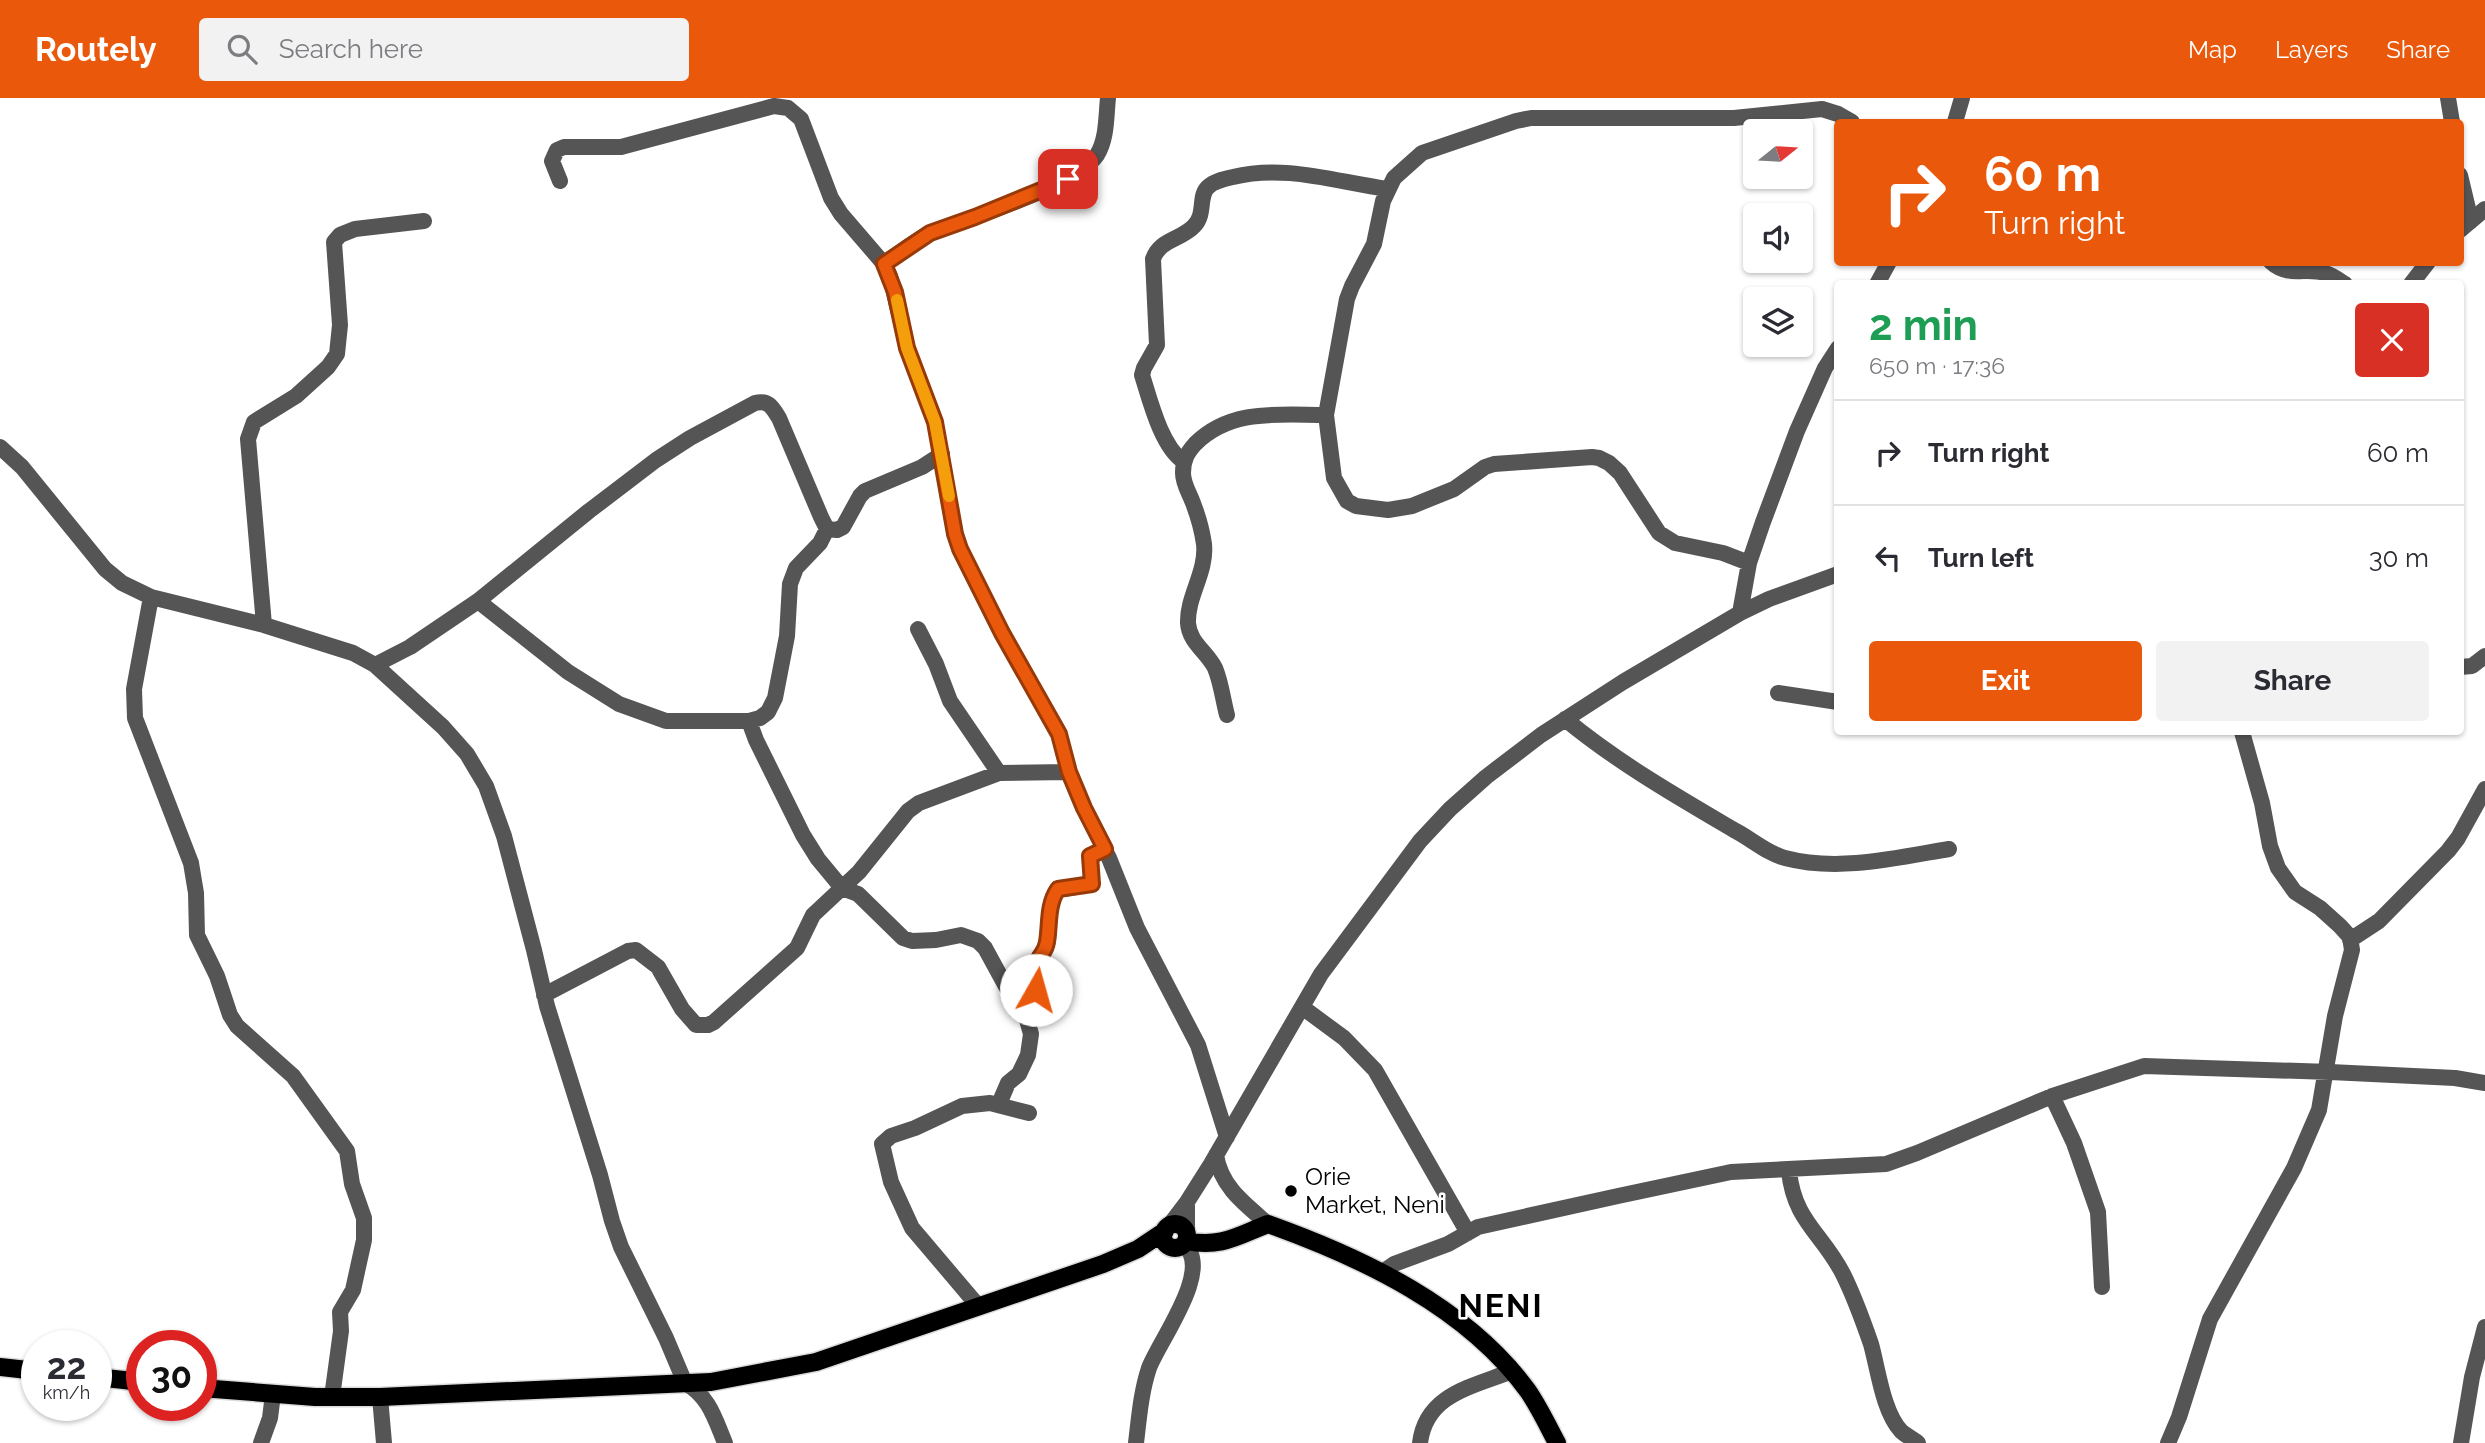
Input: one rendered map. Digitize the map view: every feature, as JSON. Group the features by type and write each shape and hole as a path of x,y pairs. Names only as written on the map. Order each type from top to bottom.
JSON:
{"main road":[{"path":"217,1389 332,1397 380,1397 685,1383 757,1375 817,1362 1176,1237 1209,1245 1268,1224 1299,1235 1381,1273 1452,1317 1480,1338 1530,1393 1557,1443"},
{"path":"0,1367 21,1369"}],"street":[{"path":"884,264 930,233 1068,179 1087,166 1097,155 1105,135 1108,98"},
{"path":"1956,119 1962,98"},
{"path":"2448,98 2452,119"},
{"path":"560,181 552,161 557,150 564,147 621,147 774,106 782,106 796,113 801,119 831,198 841,214 884,264 895,292 907,348 935,422 960,549 1002,633 1059,734 1069,772 1105,849 1137,928 1198,1045 1227,1137"},
{"path":"1749,563 1723,553 1675,543 1659,533 1620,473 1609,463 1592,457 1494,464 1485,467 1454,489 1412,506 1388,510 1356,506 1347,500 1334,478 1326,415 1348,299 1374,244 1388,189 1394,178 1422,153 1531,118 1734,118 1822,109 1847,119"},
{"path":"1183,461 1167,443 1142,375 1157,345 1153,270 1155,252 1160,246 1188,232 1196,224 1201,216 1204,191 1209,185 1219,181 1259,173 1288,173 1318,175 1388,189"},
{"path":"2466,225 2485,209"},
{"path":"264,625 250,489 250,429 261,416 296,396 316,379 337,354 340,325 334,242 340,235 355,229 424,221"},
{"path":"2276,266 2288,271 2323,272 2338,280"},
{"path":"2414,280 2425,266"},
{"path":"1740,613 1749,563 1797,430 1834,354"},
{"path":"375,665 410,647 478,601 656,460 690,438 755,403 763,401 771,405 779,418 827,528 820,543 796,568 790,584 787,636 775,698 768,712 749,722 666,721 619,704 568,672 478,601"},
{"path":"1227,715 1216,671 1189,631 1189,613 1202,570 1204,549 1198,518 1186,488 1183,461 1200,439 1217,426 1241,417 1326,415"},
{"path":"0,447 22,467 105,569 122,583 151,597 264,625 353,653 375,665 443,727 467,754 486,786 504,836 544,995 621,1247 685,1383 698,1390 706,1399 725,1443"},
{"path":"827,528 837,530 843,527 865,491 922,467 942,454"},
{"path":"1136,1443 1140,1403 1147,1374 1158,1347 1178,1314 1187,1290 1193,1259 1190,1250 1176,1237 1187,1202 1321,974 1428,833 1486,777 1565,719 1623,682 1740,613 1769,599 1834,575"},
{"path":"151,597 134,689 135,718 191,863 197,894 197,935 237,1026 293,1076 347,1151 352,1184 362,1209 364,1240 353,1290 340,1312 341,1331 332,1397"},
{"path":"918,629 936,664 950,701 999,773"},
{"path":"1778,693 1834,701"},
{"path":"1565,719 1595,744 1654,782 1783,858 1828,864 1891,859 1949,849"},
{"path":"749,722 803,835 842,888 858,894 903,938 912,942 961,935 978,941 985,948 1009,992 1021,1004 1031,1034 1028,1055 1019,1074 1008,1083 999,1104"},
{"path":"2168,1443 2210,1319 2294,1168 2319,1110 2335,1016 2352,950 2350,940 2340,926 2320,908 2295,892 2278,868 2270,846 2262,803 2243,735"},
{"path":"544,995 628,951 636,950 658,967 682,1009 696,1024 708,1025 797,948 813,915 859,872 908,811 934,797 999,773 1069,772"},
{"path":"2350,940 2379,921 2448,851 2485,789"},
{"path":"1021,1004 1033,999 1036,990 1039,960 1048,939 1047,921 1057,890 1092,884 1090,856 1105,849"},
{"path":"1302,1007 1344,1038 1375,1070 1468,1233"},
{"path":"1381,1273 1394,1264 1448,1244 1478,1227 1731,1172 1886,1164 2052,1096 2144,1066 2326,1071 2455,1078 2485,1083"},
{"path":"2052,1096 2074,1143 2098,1212 2102,1287"},
{"path":"979,1307 912,1228 891,1182 882,1144 891,1136 915,1129 962,1106 999,1104 1029,1112"},
{"path":"1216,1155 1223,1179 1239,1199 1268,1224"},
{"path":"1789,1171 1791,1191 1798,1208 1807,1224 1827,1248 1850,1291 1870,1343 1893,1418 1901,1431 1918,1443"},
{"path":"2461,1443 2472,1377 2485,1327"},
{"path":"1420,1443 1421,1430 1437,1404 1512,1371"},
{"path":"261,1443 270,1418 273,1394"},
{"path":"380,1397 384,1443"}],"slow traffic":[{"path":"897,300 907,348 935,422 949,496"}],"place":[{"name":"Orie Market, Neni","path":"1291,1191"}],"district":[{"name":"NENI","path":"1501,1306"}],"route":[{"path":"1036,990 1039,960 1048,939 1047,921 1053,897 1058,889 1092,884 1090,856 1105,849 1069,772 1059,734 1002,633 960,549 935,422 907,348 895,292 884,264 930,233 1068,179"}]}
